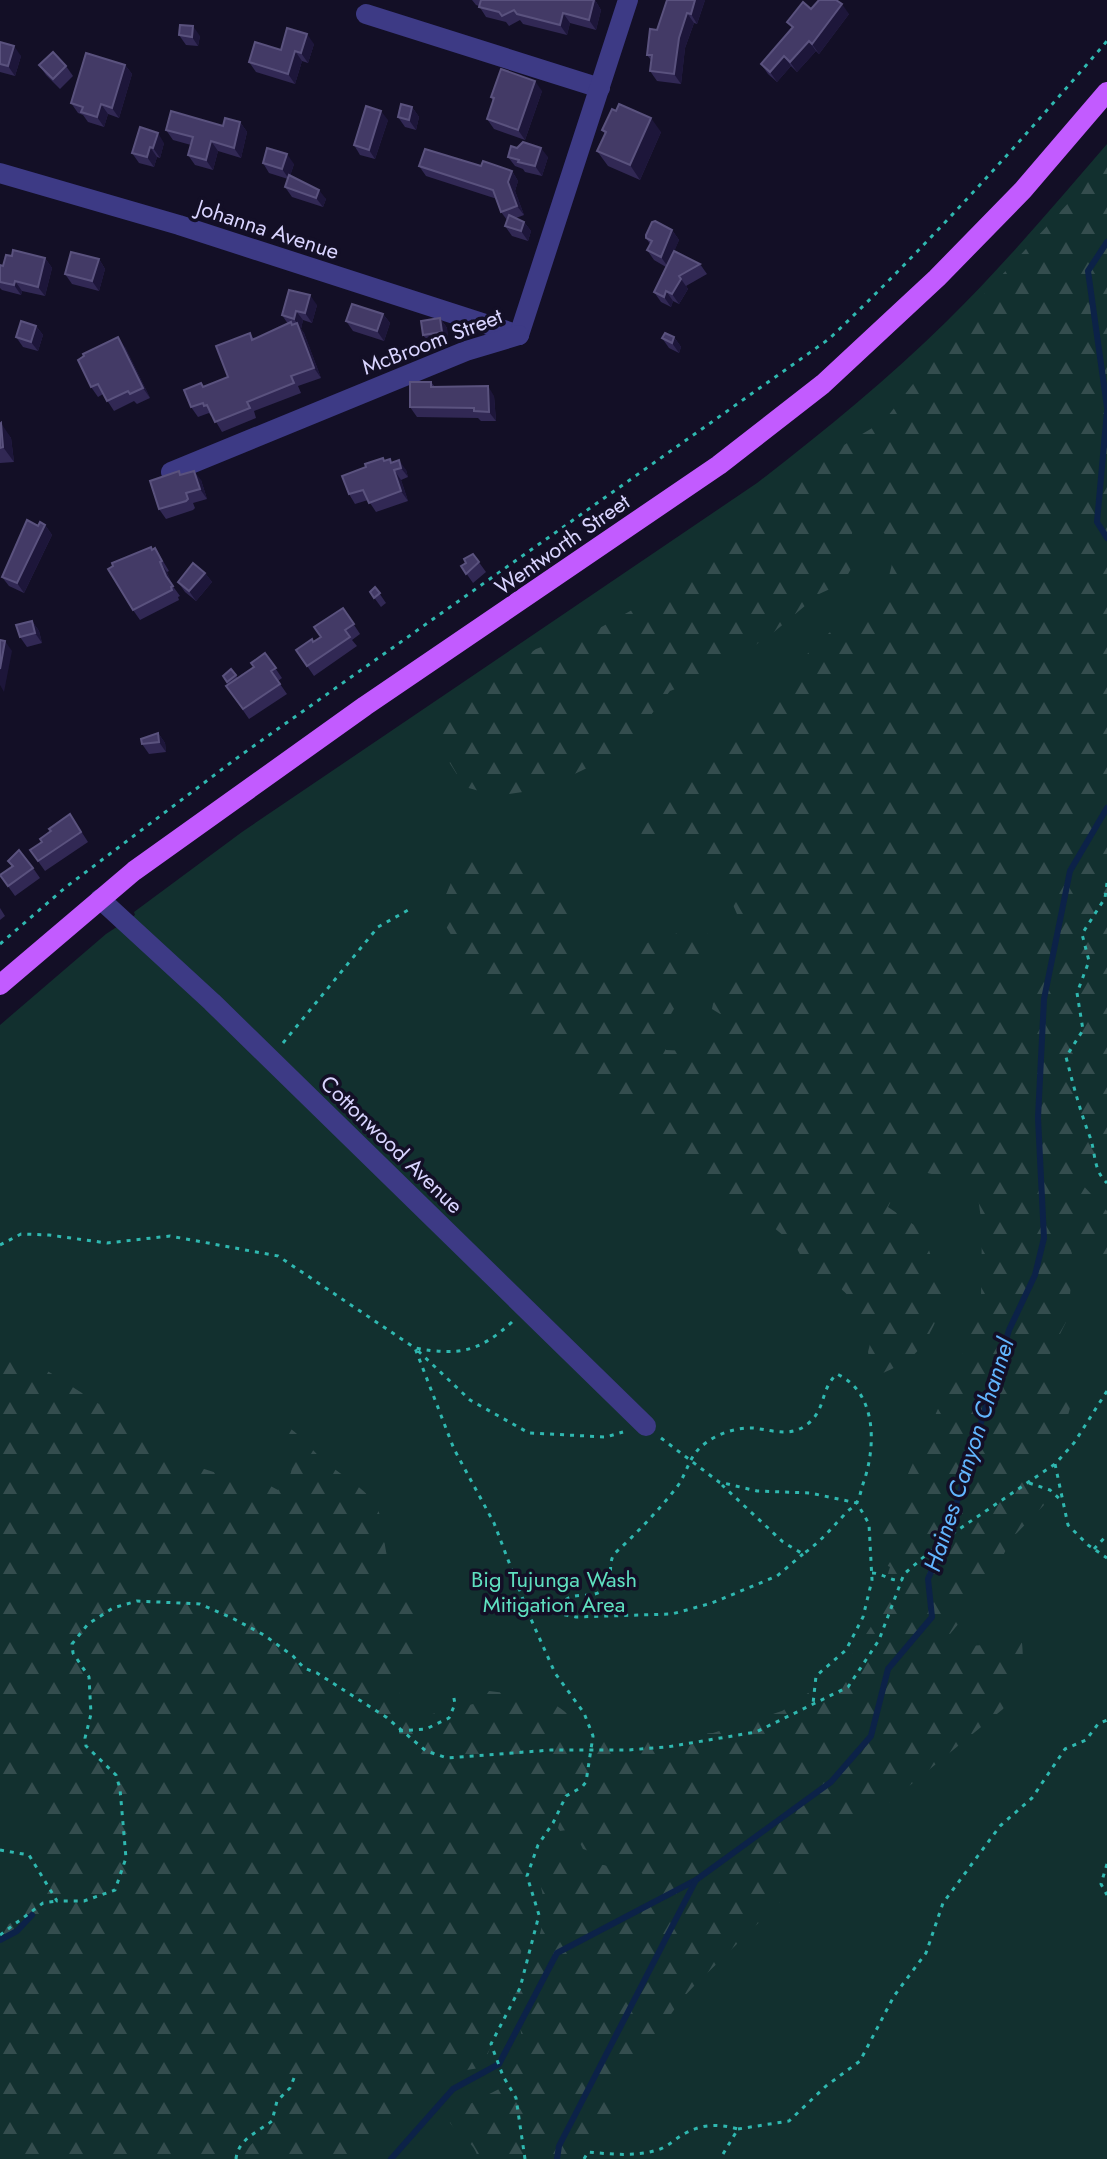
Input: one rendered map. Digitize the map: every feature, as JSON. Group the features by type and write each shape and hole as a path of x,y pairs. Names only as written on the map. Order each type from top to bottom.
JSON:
{"main road":[{"name":"Wentworth Street","path":"0,985 134,871 365,706 719,465 823,384 937,278 1002,212 1107,92"}],"street":[{"name":"McBroom Street","path":"171,472 466,351 519,335 628,0"},
{"path":"366,14 600,88"},
{"name":"Johanna Avenue","path":"0,173 179,225 519,335"},
{"name":"Cottonwood Avenue","path":"100,899 271,1059 646,1426"}],"path":[{"path":"0,944 66,887 241,755 829,339 895,277 953,216 1107,41"},
{"path":"1107,883 1105,898 1082,934 1089,961 1077,993 1083,1030 1066,1057 1083,1123 1091,1139 1094,1164 1107,1183"},
{"path":"271,1059 378,927 410,909"},
{"path":"0,1245 21,1234 107,1243 170,1236 278,1256 415,1348 470,1400 529,1433 606,1437 646,1426 719,1482 783,1542 803,1554"},
{"path":"415,1348 441,1353 465,1352 488,1342 526,1309"},
{"path":"415,1348 454,1449 494,1523 555,1673 584,1713 593,1736 586,1782 566,1796 538,1845 527,1876 539,1915 520,1988 491,2044 503,2076 516,2098 525,2159"},
{"path":"526,1607 550,1612 576,1617 672,1614 712,1603 777,1576 822,1541 857,1503 873,1440 863,1398 850,1380 837,1374 827,1384 822,1404 811,1421 794,1432 775,1433 751,1428 727,1432 707,1442 689,1459 679,1485 614,1554 609,1563 611,1572 608,1584 598,1593 567,1598 550,1612"},
{"path":"0,1935 43,1903 84,1901 115,1890 126,1858 120,1789 116,1775 86,1746 91,1714 89,1677 73,1653 72,1644 88,1624 113,1608 137,1601 200,1604 264,1635 304,1668 386,1717 426,1751 447,1758 667,1747 756,1732 848,1687 879,1640 904,1574 946,1538 1055,1464 1074,1443 1107,1391"},
{"path":"1055,1464 1068,1525 1107,1558"},
{"path":"719,1482 757,1491 810,1493 857,1503 869,1524 872,1573 863,1617 846,1650 816,1676 813,1704"},
{"path":"1029,1483 1050,1490 1063,1502"},
{"path":"1094,1549 1107,1535"},
{"path":"872,1573 895,1581 902,1580"},
{"path":"399,1731 426,1729 449,1718 455,1704 453,1693"},
{"path":"584,2159 588,2152 628,2155 659,2150 701,2126 718,2124 738,2129 789,2121 826,2086 860,2061 894,1996 926,1953 943,1903 1000,1826 1032,1798 1065,1749 1086,1740 1098,1724 1107,1720"},
{"path":"0,1850 29,1855 57,1901"},
{"path":"1107,1864 1101,1884 1107,1895"},
{"path":"236,2159 245,2139 272,2121 277,2101 290,2088 296,2073"},
{"path":"720,2159 738,2129"}],"green space":[{"name":"Big Tujunga Wash Mitigation Area","path":"1107,144 1107,2159 0,2159 0,1025 106,934 242,832 757,483 878,385 947,321 1009,256"},
{"path":"1107,161 1107,1163 1082,1172 1077,1179 1107,1211 1107,1266 1082,1239 1068,1233 1073,1260 1068,1318 1049,1356 1052,1377 1071,1404 1062,1431 1017,1478 1038,1494 1044,1505 1012,1538 984,1593 950,1634 954,1647 983,1645 1009,1637 1022,1643 1022,1671 1014,1693 1003,1709 841,1842 694,1986 652,2042 615,2080 612,2097 615,2112 576,2159 478,2159 473,2147 446,2116 503,2087 524,2052 515,1994 528,1978 546,1911 540,1882 543,1865 564,1852 574,1854 591,1865 616,1869 650,1892 655,1889 652,1882 631,1864 599,1853 590,1845 589,1851 583,1849 573,1829 560,1831 558,1828 563,1810 524,1823 535,1840 525,1877 527,1903 522,1949 501,2021 482,2068 464,2071 428,2088 381,2129 357,2159 234,2159 235,2154 246,2150 266,2129 233,2144 230,2159 0,2159 0,1919 7,1925 24,1910 42,1868 46,1841 41,1823 24,1799 0,1795 0,1349 13,1349 198,1467 226,1476 248,1474 278,1490 289,1477 292,1465 276,1439 291,1429 322,1459 359,1487 377,1508 388,1560 412,1609 417,1627 415,1654 403,1681 397,1712 412,1719 473,1704 489,1691 532,1697 553,1704 570,1717 570,1730 577,1740 713,1733 782,1711 840,1671 872,1625 890,1567 876,1560 877,1541 961,1359 981,1301 982,1226 977,1190 919,1171 896,1191 888,1207 923,1231 945,1301 916,1353 883,1373 870,1367 868,1352 872,1336 855,1302 836,1284 818,1276 803,1260 795,1245 773,1227 727,1202 522,1027 465,957 445,925 444,899 453,878 469,861 487,856 527,863 546,870 564,882 579,906 571,924 570,942 587,958 613,972 640,945 688,930 708,934 706,953 671,1014 666,1029 666,1050 688,1051 723,1035 725,1017 712,1009 716,995 724,983 743,974 751,956 738,916 691,835 668,831 653,847 640,843 642,828 685,786 733,731 795,673 810,650 838,625 864,612 887,584 896,548 872,524 853,526 851,543 856,560 843,583 819,594 741,655 699,680 670,691 631,740 606,759 543,789 509,794 465,787 449,762 440,736 439,715 482,683 501,677 536,649 568,637 587,635 650,600 827,455 884,421 978,301"}],"building":[{"path":"481,0 594,0 589,20 563,13 560,25 517,14 514,10 502,16 499,12 479,7"},
{"path":"667,0 695,0 679,38 674,74 650,71 652,55 647,55 650,29 657,30"},
{"path":"819,0 836,0 842,4 812,44 809,41 790,62 784,56 770,72 761,64 793,27 787,22 803,2 811,9"},
{"path":"180,25 193,26 192,37 179,35"},
{"path":"287,28 307,34 301,53 295,51 288,74 249,62 255,42 281,50"},
{"path":"0,42 14,46 8,66 0,64"},
{"path":"53,52 66,66 53,79 39,65"},
{"path":"86,53 125,65 112,108 101,104 97,117 81,112 83,107 71,103"},
{"path":"501,69 535,81 518,130 487,119"},
{"path":"401,104 412,107 409,120 398,117"},
{"path":"619,104 651,118 630,165 597,151 606,132 602,130 612,109 616,111"},
{"path":"366,106 381,111 369,150 354,145"},
{"path":"171,111 223,126 225,118 240,122 234,148 211,141 206,160 188,155 193,137 166,130"},
{"path":"140,127 158,133 147,157 132,153"},
{"path":"523,142 541,148 535,166 508,157 511,146 517,148"},
{"path":"267,148 287,154 282,169 263,163"},
{"path":"425,149 481,166 483,161 512,171 508,182 517,206 501,212 493,190 419,166"},
{"path":"289,175 319,190 316,198 285,187"},
{"path":"509,215 524,222 521,231 505,226"},
{"path":"655,221 672,230 661,257 647,250 652,241 646,235"},
{"path":"13,250 45,258 38,287 15,281 14,285 0,282 0,265 3,266 6,255 12,256"},
{"path":"674,251 700,264 679,276 681,279 672,294 666,291 664,297 654,292"},
{"path":"71,252 99,259 92,281 65,274"},
{"path":"289,290 310,295 305,313 296,311 294,319 282,315"},
{"path":"352,304 383,314 377,331 346,321"},
{"path":"440,318 442,332 423,335 421,321"},
{"path":"21,321 36,326 31,342 16,337"},
{"path":"291,322 292,325 297,323 314,368 291,376 294,383 247,402 250,408 215,422 207,405 203,403 191,407 184,390 201,383 203,387 228,377 216,346 250,333 252,340"},
{"path":"665,333 674,337 672,343 662,338"},
{"path":"118,337 143,388 107,401 98,384 91,387 78,360 83,354"},
{"path":"410,382 431,382 431,387 488,386 489,412 474,411 474,408 410,407"},
{"path":"0,424 3,447 0,448"},
{"path":"383,458 384,461 390,459 391,463 399,460 401,468 394,470 401,491 369,503 363,490 349,494 342,476"},
{"path":"179,471 180,475 194,471 200,489 186,493 186,501 159,509 150,481"},
{"path":"27,520 38,526 40,522 45,525 17,583 2,577"},
{"path":"151,547 152,550 155,548 162,561 172,590 133,610 108,569 113,566 112,563"},
{"path":"473,554 479,562 466,574 461,566 466,563 464,559"},
{"path":"193,563 205,573 189,591 178,582"},
{"path":"375,587 380,593 374,598 370,592"},
{"path":"343,608 354,624 345,630 350,637 307,666 296,650 321,637 314,627"},
{"path":"32,621 35,633 20,637 16,625"},
{"path":"0,640 5,641 0,669"},
{"path":"265,653 276,668 271,671 280,684 243,709 226,686 254,667 251,663"},
{"path":"231,669 236,675 227,682 223,676"},
{"path":"158,733 159,742 142,744 141,739"},
{"path":"70,814 81,832 38,861 30,850 42,842 40,839 51,831 49,829"},
{"path":"19,850 33,868 8,886 0,875 13,866 8,861"}],"waterway":[{"name":"Haines Canyon Channel","path":"1107,242 1088,271 1107,407"},
{"name":"Haines Canyon Channel","path":"1107,411 1097,522 1107,538"},
{"name":"Haines Canyon Channel","path":"391,2159 453,2089 499,2064 557,1953 696,1880 831,1782 871,1736 888,1669 932,1617 928,1579 946,1538 1009,1330 1035,1275 1044,1238 1038,1118 1044,999 1070,871 1107,808"},
{"path":"557,2159 559,2146 696,1880"},
{"path":"0,1940 17,1931 32,1915"}]}
